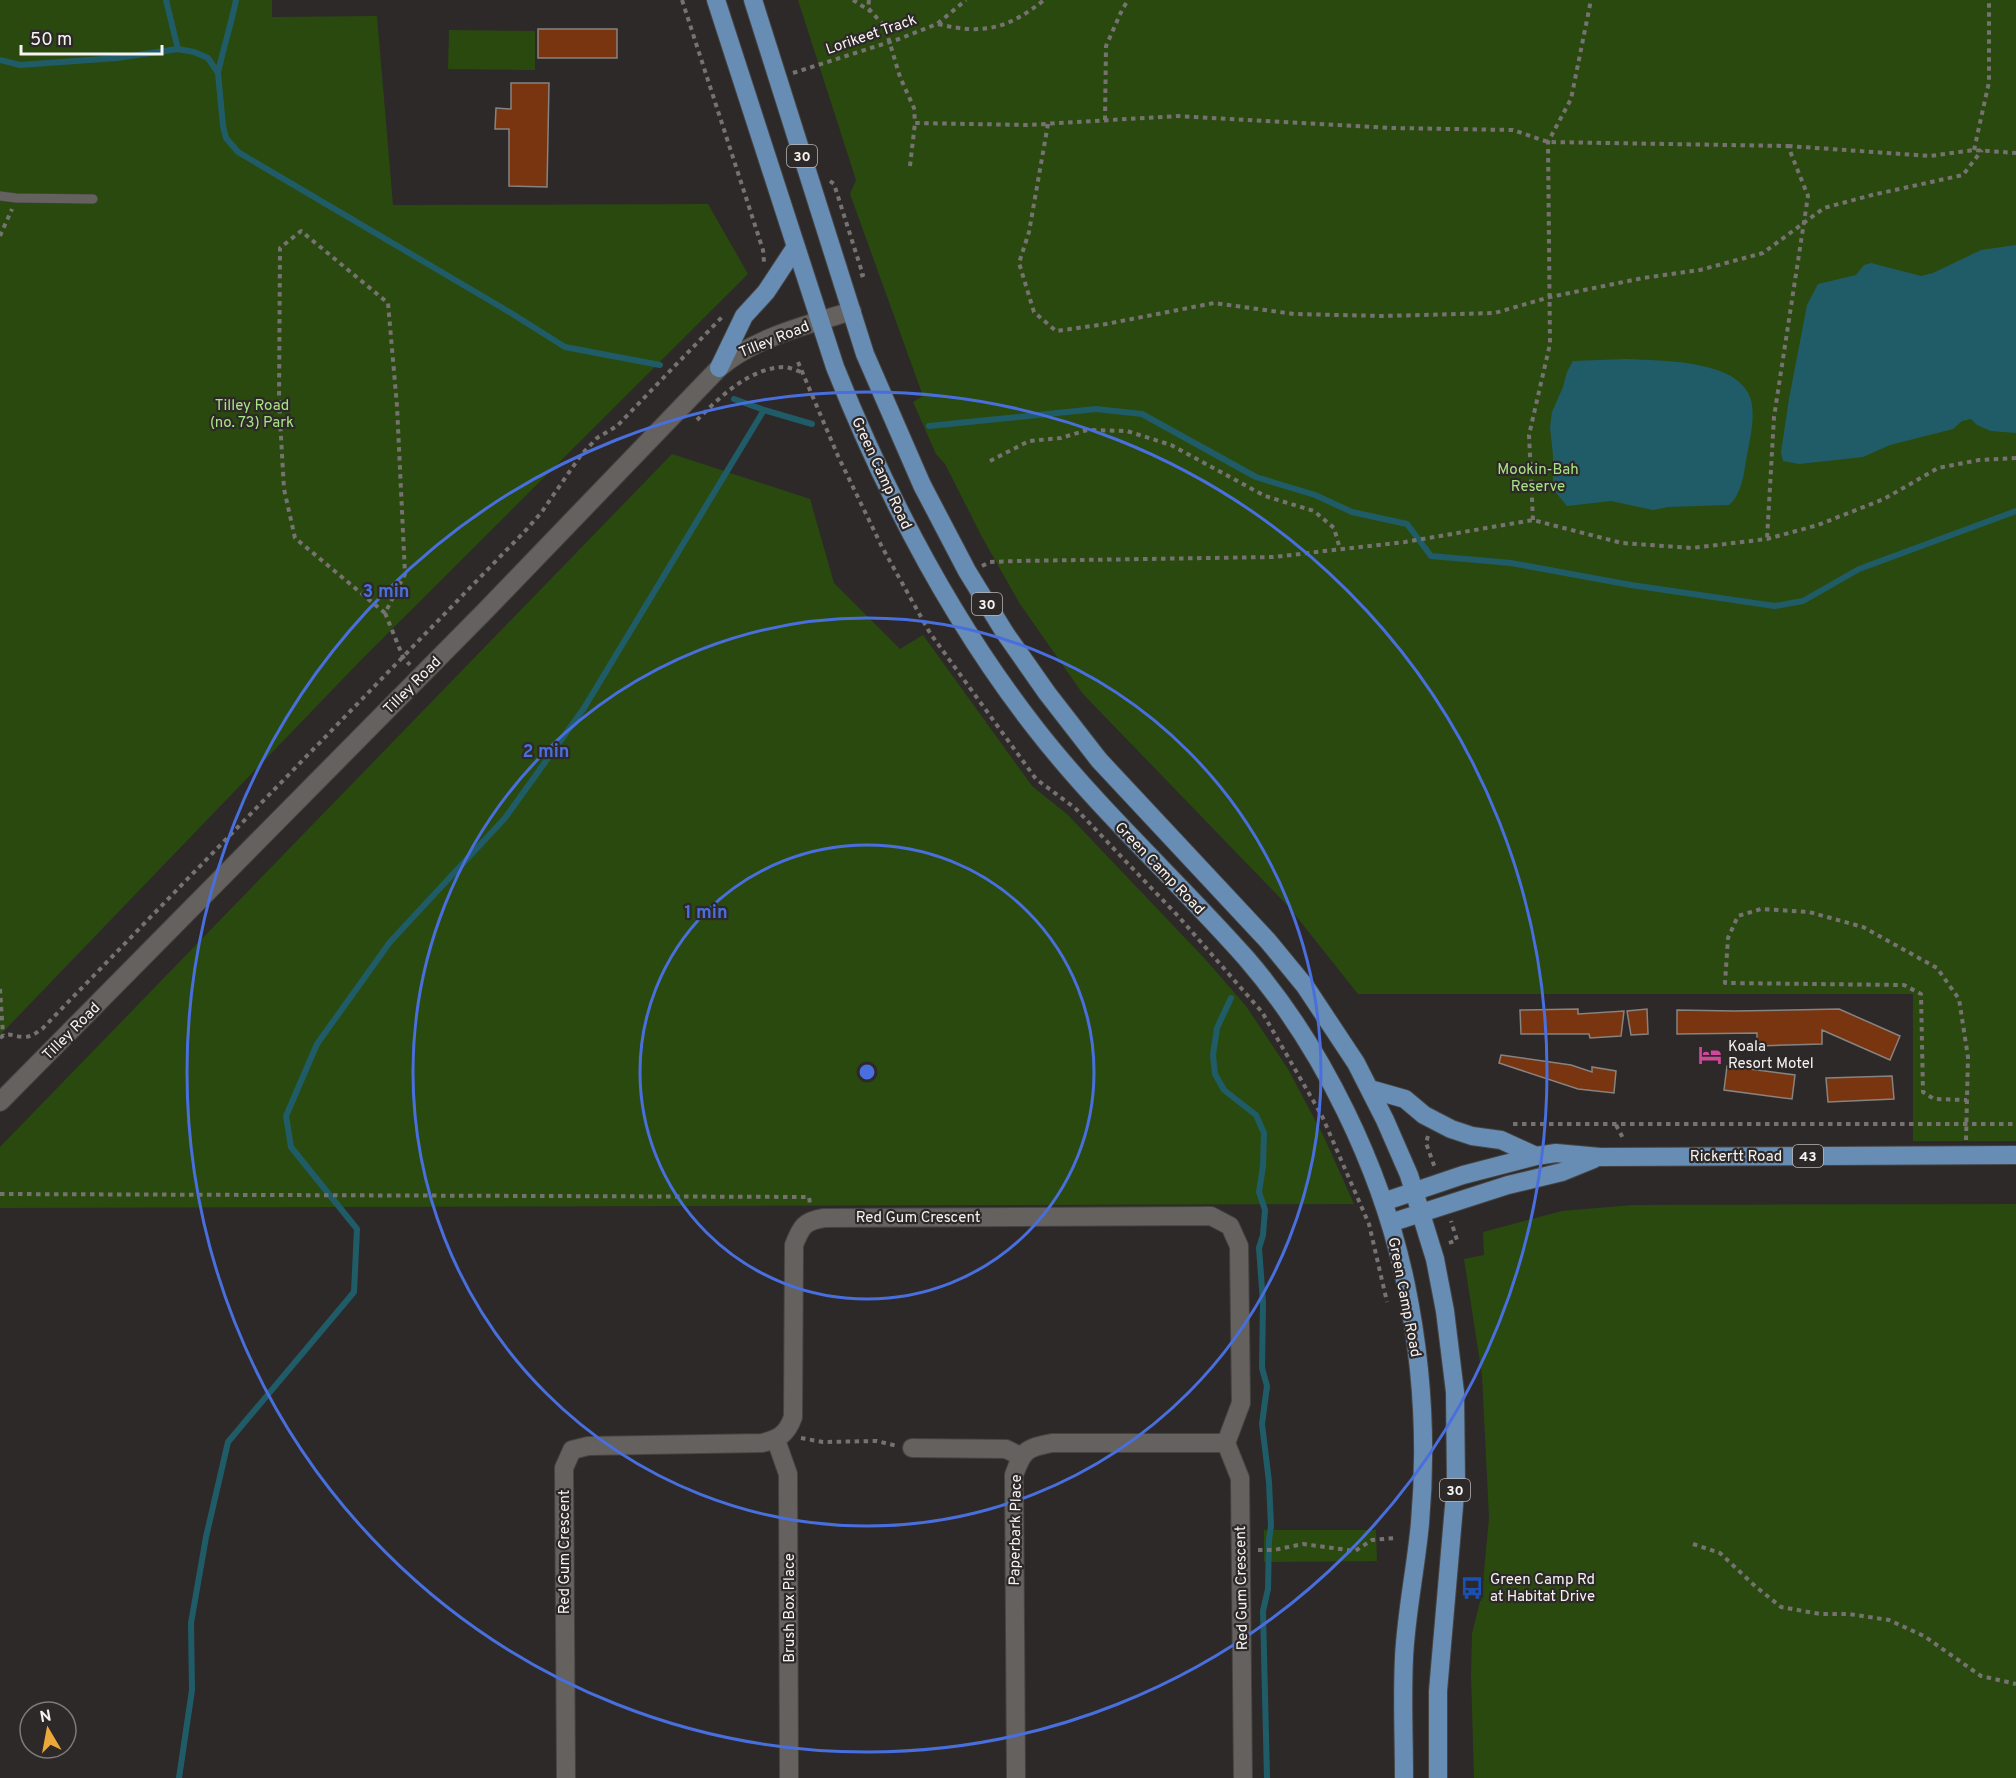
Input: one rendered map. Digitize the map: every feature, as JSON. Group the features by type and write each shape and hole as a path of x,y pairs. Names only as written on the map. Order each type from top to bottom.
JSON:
{"main road":[{"name":"Green Camp Road","path":"716,0 819,321 855,417 905,525 942,590 992,669 1035,728 1110,816 1249,962 1280,1002 1322,1068 1361,1146 1383,1202 1401,1265 1410,1309 1422,1412 1420,1523 1404,1657 1404,1778"},
{"name":"Green Camp Road","path":"753,0 865,354 922,485 967,571 1005,633 1047,693 1099,760 1268,941 1305,986 1338,1034 1370,1089 1397,1147 1414,1191 1435,1259 1452,1354 1455,1392 1456,1483 1438,1691 1438,1778"},
{"path":"719,368 744,315 766,292 795,248"},
{"name":"43","path":"1370,1089 1405,1099 1434,1121 1472,1136 1500,1140 1536,1156"},
{"name":"Rickertt Road","path":"1383,1202 1499,1164 1556,1154 1600,1157 2016,1155"},
{"name":"Rickertt Road","path":"1390,1223 1508,1185 1562,1172 1600,1157"}],"street":[{"name":"Tilley Road","path":"0,1102 420,676 719,368 735,354 757,343 852,311"},
{"name":"Red Gum Crescent","path":"812,1220 824,1218 1211,1216 1230,1226 1239,1246 1241,1403 1226,1443 1240,1478 1243,1778"},
{"path":"776,1440 789,1429 793,1418 794,1245 801,1228 812,1220"},
{"name":"Red Gum Crescent","path":"566,1778 564,1468 573,1450 588,1446 762,1443 776,1440"},
{"name":"Brush Box Place","path":"776,1440 788,1474 789,1778"},
{"name":"Paperbark Place","path":"1016,1778 1014,1475 1020,1456 1034,1446 1052,1443 1226,1443"},
{"path":"912,1448 1006,1449 1020,1456"}],"lane":[{"path":"0,196 93,200"}],"path":[{"path":"682,0 763,250 765,261 762,271"},
{"path":"853,0 871,12"},
{"path":"868,0 868,8 885,27 900,76 914,108 915,123 910,166"},
{"name":"Lorikeet Track","path":"778,78 889,43 937,24 966,0"},
{"path":"937,24 962,30 988,29 1023,17 1044,0"},
{"path":"1105,120 1106,46 1128,0"},
{"path":"1533,520 1529,435 1550,344 1548,142 1571,99 1591,0"},
{"path":"1974,150 1989,82 1989,0"},
{"path":"915,123 1048,124 1178,116 1392,129 1513,130 1548,142 1788,146 1930,156 1974,150 2016,153"},
{"path":"1048,124 1029,232 1018,263 1034,312 1056,331 1106,324 1214,303 1294,314 1383,316 1495,313 1550,297 1643,278 1700,270 1764,253 1824,208 1963,175 1982,150"},
{"path":"1767,538 1774,417 1808,196 1788,146"},
{"path":"834,184 863,275 856,278"},
{"path":"0,236 16,198"},
{"path":"384,613 405,574 397,406 388,303 301,231 280,248 279,402 284,489 295,538 384,613 403,657 420,676"},
{"path":"0,989 2,1036 8,1034 25,1037 42,1029 533,522 581,455 597,438 617,426 730,309"},
{"path":"690,427 732,388 750,377 771,369 785,367 801,372"},
{"path":"990,461 1029,441 1061,438 1087,430 1127,431 1171,445 1265,496 1314,511 1334,528 1340,549"},
{"path":"967,571 990,562 1273,557 1444,537 1533,520 1622,543 1692,548 1767,538 1818,525 1873,503 1938,468 1979,460 2016,458"},
{"path":"1966,1155 1968,1057 1959,999 1937,968 1863,927 1809,912 1761,909 1738,916 1728,938 1725,983 1904,985 1921,994 1923,1092 1934,1099 1967,1100"},
{"path":"1434,1121 1426,1143 1436,1173"},
{"path":"1502,1124 2016,1124"},
{"path":"0,1194 809,1197 812,1220"},
{"path":"776,1440 802,1438 822,1442 877,1441 912,1448"},
{"path":"1259,1550 1274,1550 1303,1544 1355,1551 1372,1540 1396,1538"},
{"path":"1693,1544 1720,1552 1781,1606 1820,1614 1849,1614 1889,1620 1924,1636 1981,1676 2016,1684"}],"green space":[{"name":"Tilley Road (no. 73) Park","path":"0,0 272,0 272,17 377,16 393,205 708,204 748,274 362,659 0,1035"},
{"name":"Mookin-Bah Reserve","path":"798,0 2016,0 2016,1141 1913,1141 1913,994 1358,994 1288,906 1083,694 1020,604 982,537 945,464 936,454 913,402 923,396 850,194 856,180"},
{"path":"449,30 535,31 535,70 448,69"},
{"path":"672,454 810,499 834,583 900,649 923,635 1032,786 1068,815 1205,959 1246,1006 1288,1069 1324,1137 1354,1204 0,1208 0,1147"},
{"path":"2016,1204 2016,1778 1474,1778 1472,1634 1482,1593 1489,1518 1482,1375 1464,1259 1484,1255 1483,1232 1562,1211 1632,1205"},
{"path":"1264,1530 1376,1530 1377,1561 1264,1562"}],"water":[{"path":"2016,245 2016,433 1991,431 1977,425 1971,419 1962,421 1953,429 1890,445 1863,457 1799,464 1783,461 1781,452 1789,399 1807,305 1818,284 1856,275 1864,265 1871,263 1921,276 1933,273 1981,250"},
{"path":"1627,359 1697,365 1732,377 1744,387 1751,400 1752,425 1741,487 1729,505 1668,507 1653,510 1611,501 1567,506 1553,489 1550,427 1552,412 1573,361"}],"building":[{"path":"538,29 617,29 617,58 538,58"},
{"path":"511,83 549,83 547,187 509,186 509,129 495,129 496,108 511,109"},
{"path":"1578,1009 1578,1014 1624,1011 1621,1036 1590,1038 1589,1034 1521,1034 1520,1010"},
{"path":"1647,1009 1648,1034 1631,1035 1627,1011"},
{"path":"1839,1009 1900,1036 1890,1060 1822,1030 1822,1044 1757,1046 1757,1033 1677,1034 1677,1010"},
{"path":"1501,1055 1571,1065 1592,1072 1592,1067 1616,1071 1614,1093 1578,1089 1499,1063"},
{"path":"1727,1066 1795,1075 1792,1099 1724,1090"},
{"path":"1892,1076 1894,1099 1828,1102 1826,1078"}],"waterway":[{"path":"166,0 178,49"},
{"path":"218,73 236,0"},
{"path":"0,60 20,65 117,58 178,49 208,58 218,73 226,138 238,152 565,347 660,365"},
{"path":"734,399 812,424"},
{"path":"929,426 1096,409 1142,414 1256,477 1315,495 1352,512 1407,524 1431,556 1511,563 1631,585 1775,606 1803,601 1859,569 2016,511"},
{"path":"179,1778 192,1690 191,1623 206,1537 228,1442 354,1292 357,1229 291,1147 286,1116 317,1044 390,942 505,818 584,708 764,410"},
{"path":"1231,998 1217,1028 1213,1055 1215,1074 1224,1090 1256,1115 1264,1133 1259,1192 1265,1210 1263,1235 1259,1248 1263,1302 1262,1368 1267,1386 1262,1424 1269,1482 1271,1526 1268,1589 1263,1611 1267,1778"}],"place":[{"name":"Koala Resort Motel","path":"1710,1055"},
{"name":"Green Camp Rd at Habitat Drive","path":"1472,1588"}]}
